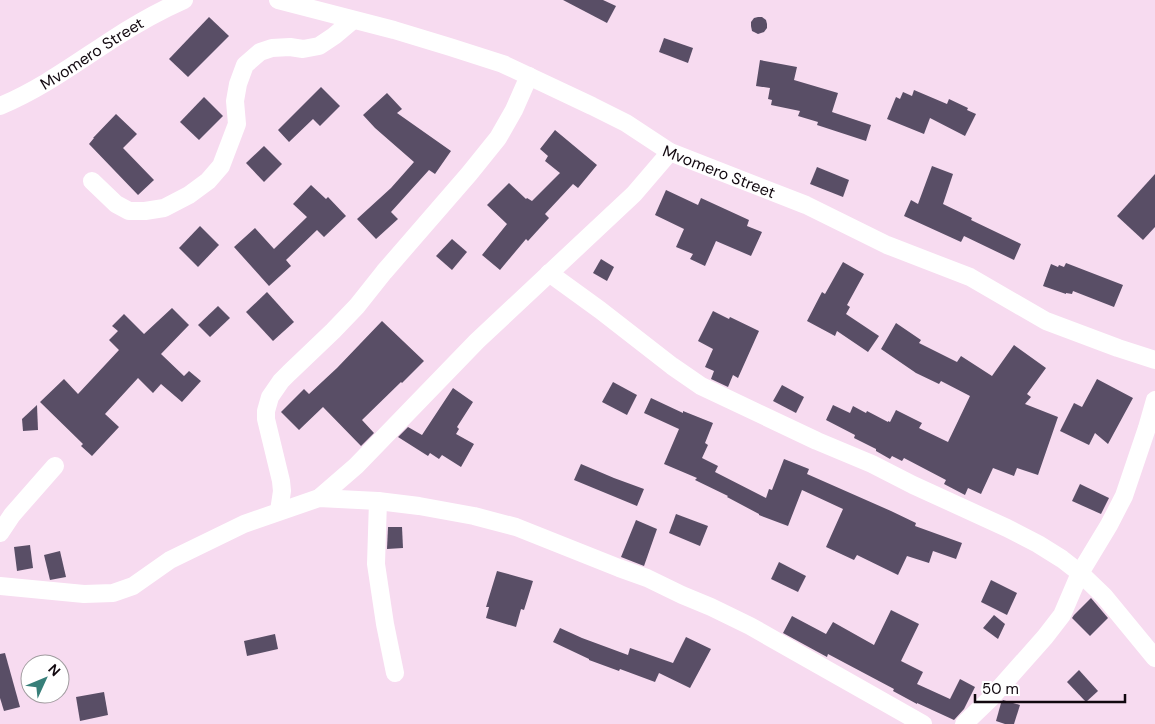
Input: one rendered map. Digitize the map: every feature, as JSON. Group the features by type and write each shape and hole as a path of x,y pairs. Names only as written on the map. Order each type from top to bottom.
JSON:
{"street":[{"name":"Mvomero Street","path":"0,106 18,99 47,82 152,15 184,0"},
{"name":"Mvomero Street","path":"278,0 394,30 503,64 626,123 670,152 806,205 887,245 970,277 1046,321 1155,360"},
{"path":"92,181 116,204 129,211 164,208 189,195 208,181 221,166 237,124 235,102 238,84 245,65 260,52 272,48 290,47 304,49 319,46 353,20"},
{"path":"279,511 282,481 266,419 270,397 288,373 357,306 469,174 498,138 530,76"},
{"path":"319,498 356,466 470,348 634,194 670,152"},
{"path":"549,274 701,386 1007,528 1062,559 1104,596 1155,658"},
{"path":"964,724 990,700 1062,615 1080,573 1109,526 1124,496 1155,400"},
{"path":"0,533 12,515 55,466"},
{"path":"0,586 84,594 113,593 125,590 139,583 174,557 244,524 319,498 378,501 419,506 474,516 516,527 647,578 750,626 923,724"},
{"path":"378,501 376,564 394,673"}],"building":[{"path":"563,0 603,0 616,6 607,23"},
{"path":"209,17 229,36 188,77 169,59"},
{"path":"758,17 766,20 767,28 764,32 758,34 752,31 751,22 754,18"},
{"path":"664,38 693,48 688,63 659,52"},
{"path":"760,60 797,67 794,80 838,93 832,112 871,125 866,141 817,125 818,122 798,116 800,111 771,105 772,100 768,99 770,88 756,86"},
{"path":"321,87 340,106 320,126 313,119 289,142 278,130"},
{"path":"914,90 947,104 949,99 976,114 965,136 930,118 924,134 887,119 896,97 900,99 903,92 912,96"},
{"path":"387,93 402,109 397,113 451,151 435,174 429,170 391,212 398,219 376,239 357,219 391,188 414,162 363,115"},
{"path":"204,97 223,116 199,140 180,122"},
{"path":"116,114 137,134 123,148 154,180 138,195 89,144"},
{"path":"555,130 597,165 578,188 573,184 545,214 549,218 528,241 526,239 500,270 482,255 507,224 487,205 509,183 526,199 532,201 560,173 545,161 548,156 540,149"},
{"path":"264,146 282,164 264,182 246,163"},
{"path":"932,166 953,174 943,204 1021,244 1014,260 964,236 961,242 904,216 911,200 918,204"},
{"path":"817,167 849,180 843,197 810,184"},
{"path":"1155,174 1155,227 1143,240 1117,216"},
{"path":"311,185 326,199 328,197 346,216 324,237 317,230 286,260 291,266 269,286 234,247 255,228 274,249 307,217 293,204"},
{"path":"666,190 698,205 701,198 749,220 747,226 762,232 751,256 716,241 705,266 690,259 693,254 676,247 684,229 655,215"},
{"path":"200,226 219,245 198,267 179,248"},
{"path":"452,239 467,252 452,270 436,256"},
{"path":"601,259 614,267 607,281 593,273"},
{"path":"843,262 864,274 847,305 850,307 846,314 879,336 868,352 837,331 835,336 807,321 822,292 825,294"},
{"path":"1066,263 1123,285 1114,307 1073,291 1072,294 1066,294 1043,286 1051,264 1064,267"},
{"path":"267,292 294,322 273,341 246,312"},
{"path":"218,306 230,318 210,337 198,325"},
{"path":"172,308 189,325 161,354 184,376 189,371 201,381 182,402 161,384 153,393 138,378 105,414 119,427 92,456 81,446 83,444 40,402 64,379 78,394 119,350 109,340 118,331 112,326 124,314 144,334"},
{"path":"713,311 759,331 738,378 733,375 728,387 711,379 714,371 705,367 713,349 698,341"},
{"path":"382,321 424,361 362,420 374,433 361,446 323,407 299,430 281,412 304,389 309,394"},
{"path":"896,323 921,340 919,343 957,362 961,356 992,376 1014,345 1046,368 1027,394 1031,397 1025,404 1058,417 1038,475 1017,468 1014,476 993,468 981,494 968,488 965,495 944,484 946,480 904,458 902,461 892,456 890,459 876,451 876,449 854,438 855,435 826,420 833,405 850,413 853,406 888,422 890,422 896,410 922,423 919,428 948,442 970,396 941,381 939,384 916,373 881,349"},
{"path":"1097,379 1133,398 1108,444 1095,433 1089,445 1060,431 1074,403 1082,407"},
{"path":"613,382 637,395 627,415 602,402"},
{"path":"782,385 804,397 796,413 773,401"},
{"path":"453,388 473,402 457,427 459,429 456,434 474,444 461,467 442,455 439,459 430,453 428,456 398,437 408,427 422,435"},
{"path":"651,398 683,413 683,411 713,423 705,443 708,445 702,458 718,466 715,472 766,498 769,489 772,490 784,459 809,469 807,474 916,523 915,526 962,543 956,559 933,551 929,563 907,556 898,575 857,555 854,560 826,547 843,509 802,490 788,526 759,515 728,496 695,480 697,478 664,464 679,429 644,413"},
{"path":"37,405 38,430 23,431 22,419"},
{"path":"581,464 644,489 637,506 574,480"},
{"path":"1080,484 1109,498 1101,514 1072,501"},
{"path":"676,514 708,526 700,546 669,533"},
{"path":"636,520 657,529 644,566 621,557"},
{"path":"388,527 402,527 403,548 387,549"},
{"path":"30,545 33,568 17,571 14,547"},
{"path":"60,551 66,577 50,580 44,555"},
{"path":"779,562 806,576 798,592 771,579"},
{"path":"497,571 533,581 524,610 521,609 516,627 486,618 489,607 486,607"},
{"path":"991,580 1017,593 1007,615 981,602"},
{"path":"1091,598 1108,618 1090,636 1072,618"},
{"path":"891,610 919,624 901,661 923,672 917,684 950,699 960,679 975,687 964,709 954,720 917,704 893,691 894,689 828,654 827,657 783,633 792,616 826,634 833,622 874,645"},
{"path":"994,615 1005,624 998,639 983,628"},
{"path":"560,628 628,655 630,648 673,663 686,637 711,649 690,688 659,673 655,682 589,660 553,642"},
{"path":"275,634 278,649 247,656 244,641"},
{"path":"5,653 20,707 4,711 0,698 0,654"},
{"path":"1079,670 1098,691 1086,702 1067,682"},
{"path":"104,692 108,715 80,721 76,697"},
{"path":"1003,700 1020,705 1014,724 996,721"}]}
